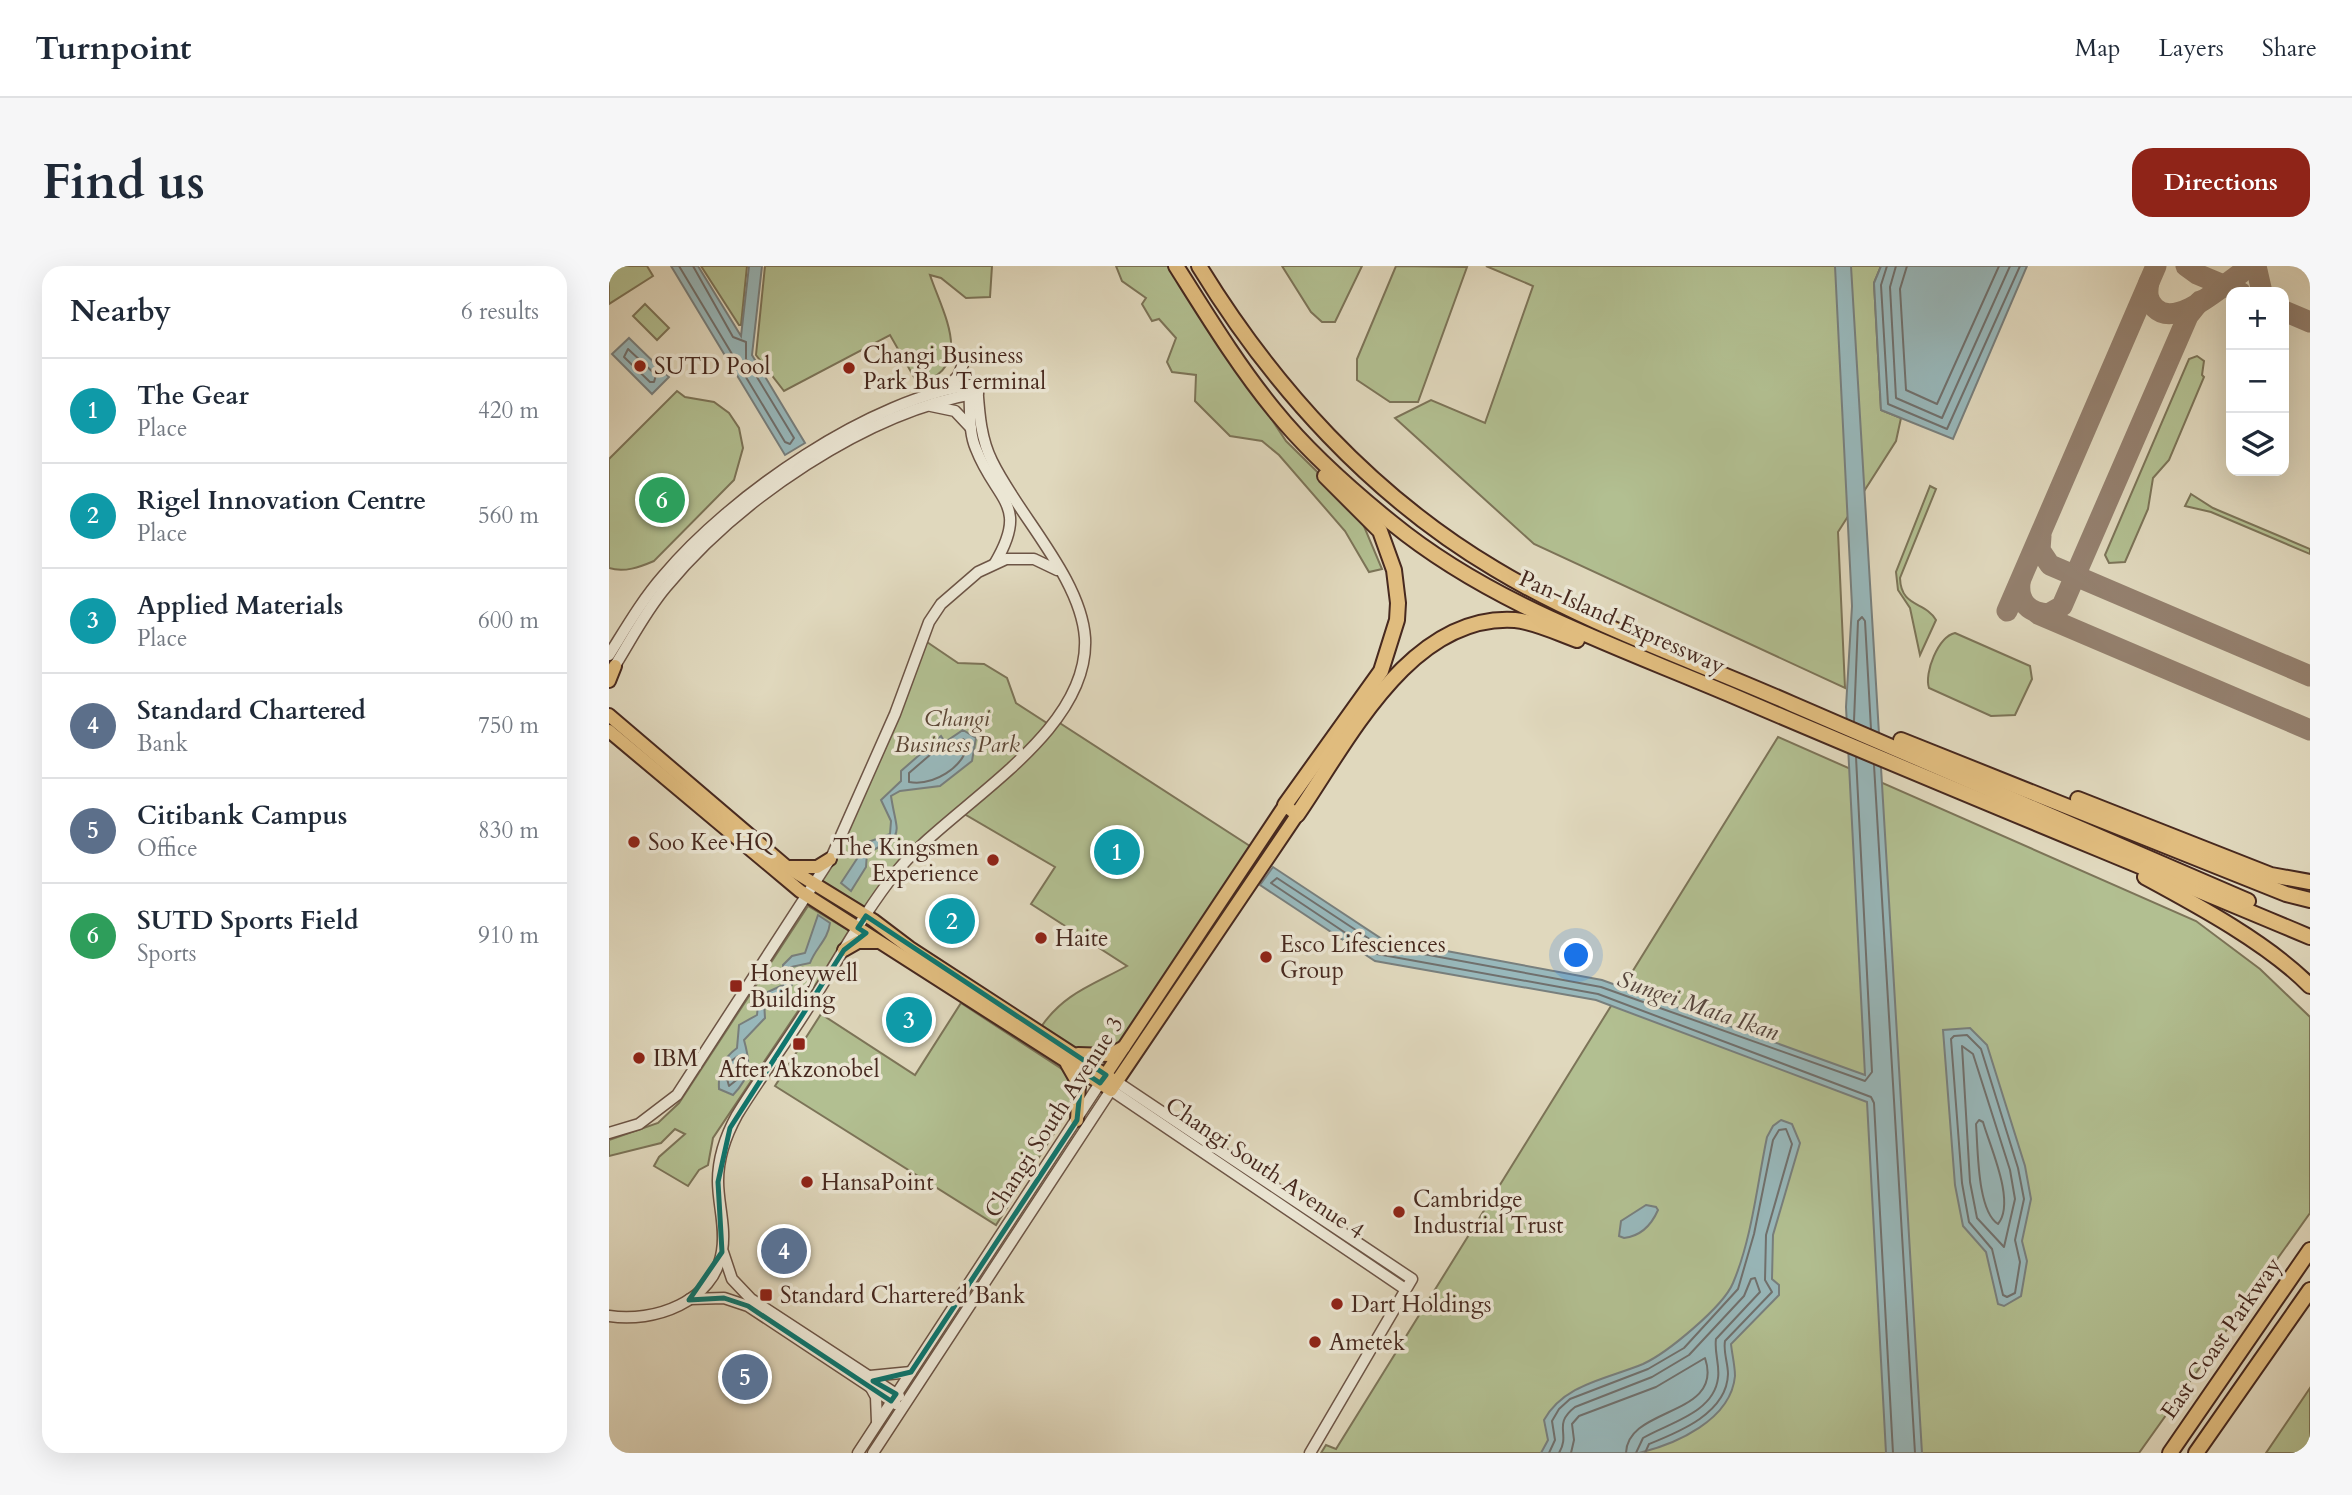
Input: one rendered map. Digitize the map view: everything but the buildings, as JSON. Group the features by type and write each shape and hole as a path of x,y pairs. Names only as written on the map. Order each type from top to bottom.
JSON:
{"highway":[{"name":"Pan-Island Expressway","path":"1176,266 1222,339 1276,412 1338,476 1395,526 1464,572 1520,604 1606,645 1671,669 2077,842"},
{"name":"Pan-Island Expressway","path":"1199,266 1259,357 1358,465 1443,535 1495,569 1560,603 1886,739"},
{"path":"1276,412 1287,438 1381,531 1394,570 1398,603 1394,635 1381,670 1285,805"},
{"path":"1297,816 1391,680 1417,653 1444,636 1488,623 1517,620 1589,643 1606,645"},
{"path":"1886,739 2068,795 2271,874 2310,882"},
{"path":"1886,739 2310,928"},
{"path":"1967,765 2275,890 2310,900"},
{"path":"2077,842 2310,937"},
{"path":"2077,842 2166,888 2255,943 2297,972 2310,986"},
{"path":"2290,1279 2310,1241"},
{"name":"East Coast Parkway","path":"2170,1453 2310,1250"},
{"name":"East Coast Parkway","path":"2196,1453 2310,1290"}],"main road":[{"path":"609,681 611,665"},
{"path":"610,714 787,867 809,890 857,928 1070,1057 1109,1055 1128,1043"},
{"path":"611,734 757,859 809,890 866,916 1108,1083"},
{"path":"1285,805 1297,816"},
{"name":"Changi South Avenue 3","path":"1108,1083 1128,1043 1285,805"},
{"name":"Changi South Avenue 3","path":"1108,1083 1297,816"},
{"path":"787,867 817,867 830,859"},
{"path":"844,950 865,940 881,942"},
{"path":"1070,1057 1079,1085 1077,1120"}],"street":[{"path":"946,389 958,376 966,356"},
{"path":"611,665 664,574 733,508 790,466 848,430 895,407 946,389 973,389"},
{"path":"611,665 665,588 739,514 830,452 924,405 973,389"},
{"path":"973,389 971,428 976,451 1009,509 1012,527 995,564"},
{"path":"904,1405 751,1299 732,1279 722,1252 723,1213 718,1182 730,1128 857,928 898,871 924,842 1035,746 1063,706 1079,676 1084,637 1076,597 991,461 973,389"},
{"path":"924,405 955,411 971,428"},
{"path":"609,1133 639,1124 677,1095 830,859 895,714 929,622 953,590 1006,559 1034,559 1060,573"},
{"name":"Changi South Avenue 3","path":"858,1453 1077,1120 1108,1083"},
{"name":"Changi South Avenue 3","path":"873,1453 1108,1083"},
{"name":"Changi South Avenue 4","path":"1108,1083 1412,1279 1405,1289 1108,1083"},
{"path":"609,1316 649,1317 666,1313 689,1300 710,1278 722,1252"},
{"path":"1310,1453 1405,1289"},
{"path":"689,1300 724,1298 748,1306 869,1380 876,1397 877,1422"},
{"path":"869,1380 911,1371"}],"highlighted area":[{"path":"866,916 873,920 1106,1075 1100,1083 1082,1071 1077,1120 911,1372 873,1381 896,1394 891,1401 748,1306 724,1298 689,1300 722,1252 718,1182 730,1128 844,950 866,933 858,928"}],"green space":[{"path":"609,266 647,266 653,276 609,304"},
{"path":"701,266 747,266 741,325 739,325"},
{"path":"765,266 992,266 990,297 966,298 941,278 930,275 951,338 951,352 946,365 936,376 918,384 890,335 784,391 756,355"},
{"path":"1116,266 1170,266 1286,441 1358,512 1382,569 1369,572 1345,531 1279,455 1262,441 1230,436 1195,401 1196,375 1172,372 1167,362 1176,338 1159,319 1152,321 1142,304 1146,298 1122,281"},
{"path":"1282,266 1362,266 1335,322 1322,322 1311,312"},
{"path":"1396,266 1467,267 1418,402 1390,402 1357,380 1357,359"},
{"path":"1486,266 1881,266 1874,283 1881,410 1901,418 1896,441 1838,532 1845,688 1534,544 1395,418 1431,400 1485,423 1533,286"},
{"path":"645,304 669,328 657,340 633,316"},
{"path":"2197,356 2204,361 2204,377 2169,460 2153,478 2148,509 2125,562 2109,563 2105,555 2189,359"},
{"path":"677,391 685,397 714,402 729,413 739,428 743,448 734,480 654,561 626,570 609,568 609,459"},
{"path":"1930,486 1936,489 1900,578 1905,595 1936,620 1920,655 1910,608 1898,590 1896,572"},
{"path":"2191,494 2213,508 2310,549 2310,554 2211,512 2185,506"},
{"path":"1955,633 2030,666 2032,679 2015,715 1991,716 1929,688 1929,674 1934,656 1943,641"},
{"name":"Changi Business Park","path":"924,640 958,663 984,664 1007,678 1016,703 1050,725 1055,720 1256,850 1119,1051 1074,1054 1041,1027 1069,998 1127,966 1031,904 1055,867 959,811 913,853 866,915 814,884 832,857"},
{"path":"1778,737 2196,921 2260,969 2310,1017 2310,1213 2139,1453 1321,1453 1326,1445 1336,1449"},
{"path":"808,906 851,932 713,1138 708,1165 699,1170 688,1186 654,1166 659,1157 685,1134 675,1129 661,1143 609,1156 609,1140 658,1123 679,1103"},
{"path":"961,1003 1071,1075 1074,1102 996,1225 775,1086 821,1014 915,1075"},
{"path":"2310,1388 2310,1453 2266,1453"}],"water":[{"path":"671,266 698,266 741,336 749,266 762,266 752,355 805,443 785,455"},
{"path":"1835,266 1851,266 1922,1453 1886,1453 1867,1102 1596,1000 1375,961 1260,885 1273,867 1382,939 1602,980 1865,1075 1846,707 1852,606"},
{"path":"1881,266 2027,266 1953,439 1881,410 1874,283"},
{"name":"SUTD Pool","path":"629,338 669,377 652,394 612,354"},
{"path":"963,730 976,738 972,761 940,786 900,791 891,796 897,827 894,837 867,853 866,867 851,891 841,883 868,842 890,834 891,821 881,800 901,781 901,771 941,736 945,742"},
{"path":"818,915 830,923 829,929 810,963 791,967 792,985 777,1001 764,1001 765,1018 744,1040 748,1070 743,1082 733,1095 719,1089 722,1066 737,1048 739,1025 757,1015 759,996 783,985 783,965 792,956 805,953"},
{"path":"1970,1028 1987,1045 2025,1166 2031,1199 2022,1241 2027,1261 2021,1296 2004,1306 1998,1304 1986,1252 1963,1226 1955,1185 1943,1030"},
{"path":"1781,1120 1792,1124 1800,1143 1773,1235 1772,1279 1779,1285 1779,1295 1731,1344 1735,1376 1724,1405 1713,1417 1685,1436 1639,1453 1541,1453 1548,1440 1544,1420 1563,1398 1587,1384 1653,1358 1693,1328 1727,1293 1745,1248 1767,1137 1773,1126"},
{"path":"1646,1205 1658,1210 1649,1225 1635,1235 1624,1238 1619,1236 1621,1221"}],"taxiway":[{"path":"2007,611 2156,266"},
{"path":"2186,266 2197,274 2228,287"},
{"path":"2256,266 2261,287"},
{"path":"2149,282 2148,296 2152,305 2164,313 2175,313 2199,303 2241,273"},
{"path":"2020,583 2021,596 2030,609 2048,614 2062,606 2188,316 2200,301"},
{"path":"2289,313 2310,322"},
{"path":"2041,536 2040,550 2050,565 2310,676"},
{"path":"2038,614 2310,730"}],"place":[{"name":"SUTD Pool","path":"640,366"},
{"name":"Changi Business Park Bus Terminal","path":"849,368"},
{"name":"SUTD Sports Field","path":"662,500"},
{"name":"Soo Kee HQ","path":"634,842"},
{"name":"The Gear","path":"1117,852"},
{"name":"The Kingsmen Experience","path":"993,860"},
{"name":"Rigel Innovation Centre","path":"952,921"},
{"name":"Haite","path":"1041,938"},
{"name":"Esco Lifesciences Group","path":"1266,957"},
{"name":"Honeywell Building","path":"736,986"},
{"name":"Applied Materials","path":"909,1020"},
{"name":"After Akzonobel","path":"799,1044"},
{"name":"IBM","path":"639,1058"},
{"name":"HansaPoint","path":"807,1182"},
{"name":"Cambridge Industrial Trust","path":"1399,1212"},
{"name":"Standard Chartered","path":"784,1251"},
{"name":"Standard Chartered Bank","path":"766,1295"},
{"name":"Dart Holdings","path":"1337,1304"},
{"name":"Ametek","path":"1315,1342"},
{"name":"Citibank Campus","path":"745,1377"}],"water label":[{"name":"Sungei Mata Ikan","path":"1698,1006"}]}
